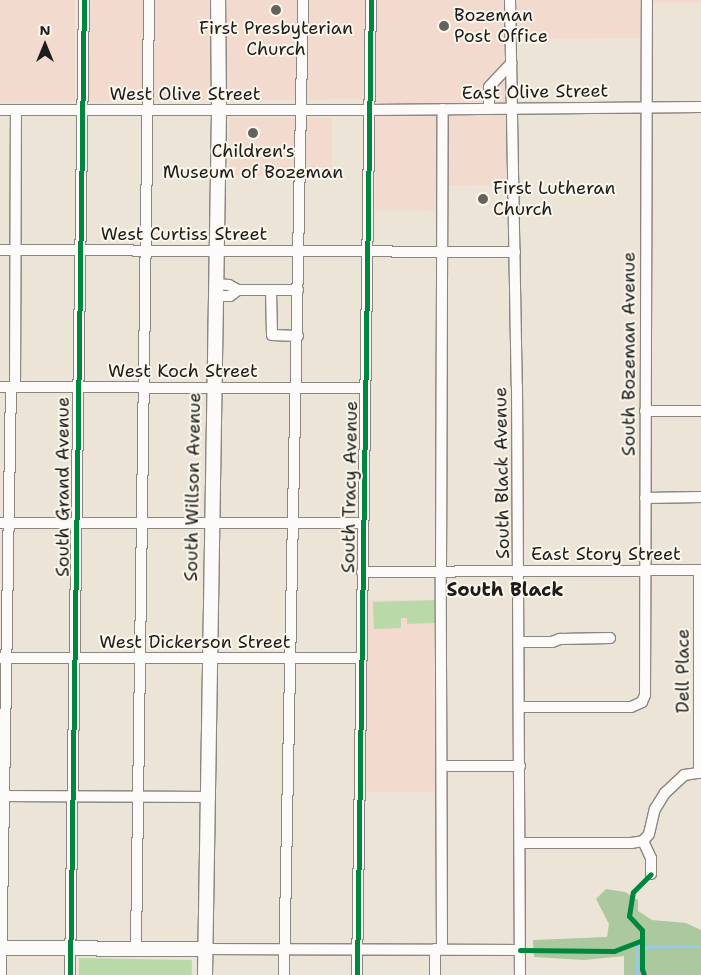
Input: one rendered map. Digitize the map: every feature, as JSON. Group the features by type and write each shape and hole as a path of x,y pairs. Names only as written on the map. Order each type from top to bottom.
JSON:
{"main road":[{"name":"South Willson Avenue","path":"205,975 210,796 209,658 219,110 218,0"},
{"path":"1,948 206,949"}],"street":[{"name":"South Grand Avenue","path":"70,975 84,0"},
{"path":"136,948 143,523 148,0"},
{"path":"284,975 291,523 297,388 303,0"},
{"name":"South Tracy Avenue","path":"357,975 360,658 371,0"},
{"name":"South Black Avenue","path":"510,0 520,642 520,975"},
{"name":"South Bozeman Avenue","path":"520,707 631,707 637,705 645,695 647,0"},
{"path":"490,109 490,87 511,63"},
{"name":"East Olive Street","path":"370,110 701,107"},
{"path":"435,975 439,949 442,766 443,109"},
{"name":"West Olive Street","path":"0,110 370,110"},
{"path":"2,975 4,523 13,387 16,110"},
{"name":"West Curtiss Street","path":"0,250 515,252"},
{"path":"215,290 229,285 238,290 298,290"},
{"path":"272,290 272,335 298,336"},
{"name":"West Koch Street","path":"0,387 365,388"},
{"path":"645,411 701,411"},
{"path":"645,498 701,497"},
{"path":"4,523 363,523"},
{"name":"East Story Street","path":"362,572 700,570"},
{"name":"Dell Place","path":"640,841 649,834 655,809 671,785 684,775 699,773 700,570"},
{"path":"520,642 552,642 560,638 610,638"},
{"name":"West Dickerson Street","path":"3,658 360,658"},
{"path":"442,766 520,766"},
{"path":"3,796 210,796"},
{"path":"520,843 640,841 652,858 651,874"},
{"path":"206,949 520,950"}],"shaded area":[{"path":"0,0 75,0 75,101 0,101"},
{"path":"91,0 701,0 701,3 642,3 641,38 518,39 506,117 507,185 446,186 445,211 375,210 376,99 88,101"},
{"path":"229,118 332,118 332,176 229,176"},
{"path":"366,600 439,600 439,792 366,792"}],"green space":[{"path":"436,600 436,623 407,624 407,618 401,618 401,628 374,629 373,602"},
{"path":"606,889 625,892 638,900 638,911 652,920 686,923 701,930 701,975 624,975 624,956 584,960 534,957 533,940 607,937 609,924 596,899"},
{"path":"79,958 192,960 192,975 79,975"}],"waterway":[{"path":"637,975 636,947 701,946"}],"cycle path":[{"path":"70,975 84,0"},
{"path":"357,975 371,0"},
{"path":"644,975 642,969 642,930 629,916 633,892 651,874"},
{"path":"520,950 614,951 642,940"}],"place":[{"name":"First Presbyterian Church","path":"276,10"},
{"name":"Bozeman Post Office","path":"444,26"},
{"name":"Children's Museum of Bozeman","path":"253,133"},
{"name":"First Lutheran Church","path":"483,199"}],"district":[{"name":"South Black","path":"505,590"}]}
